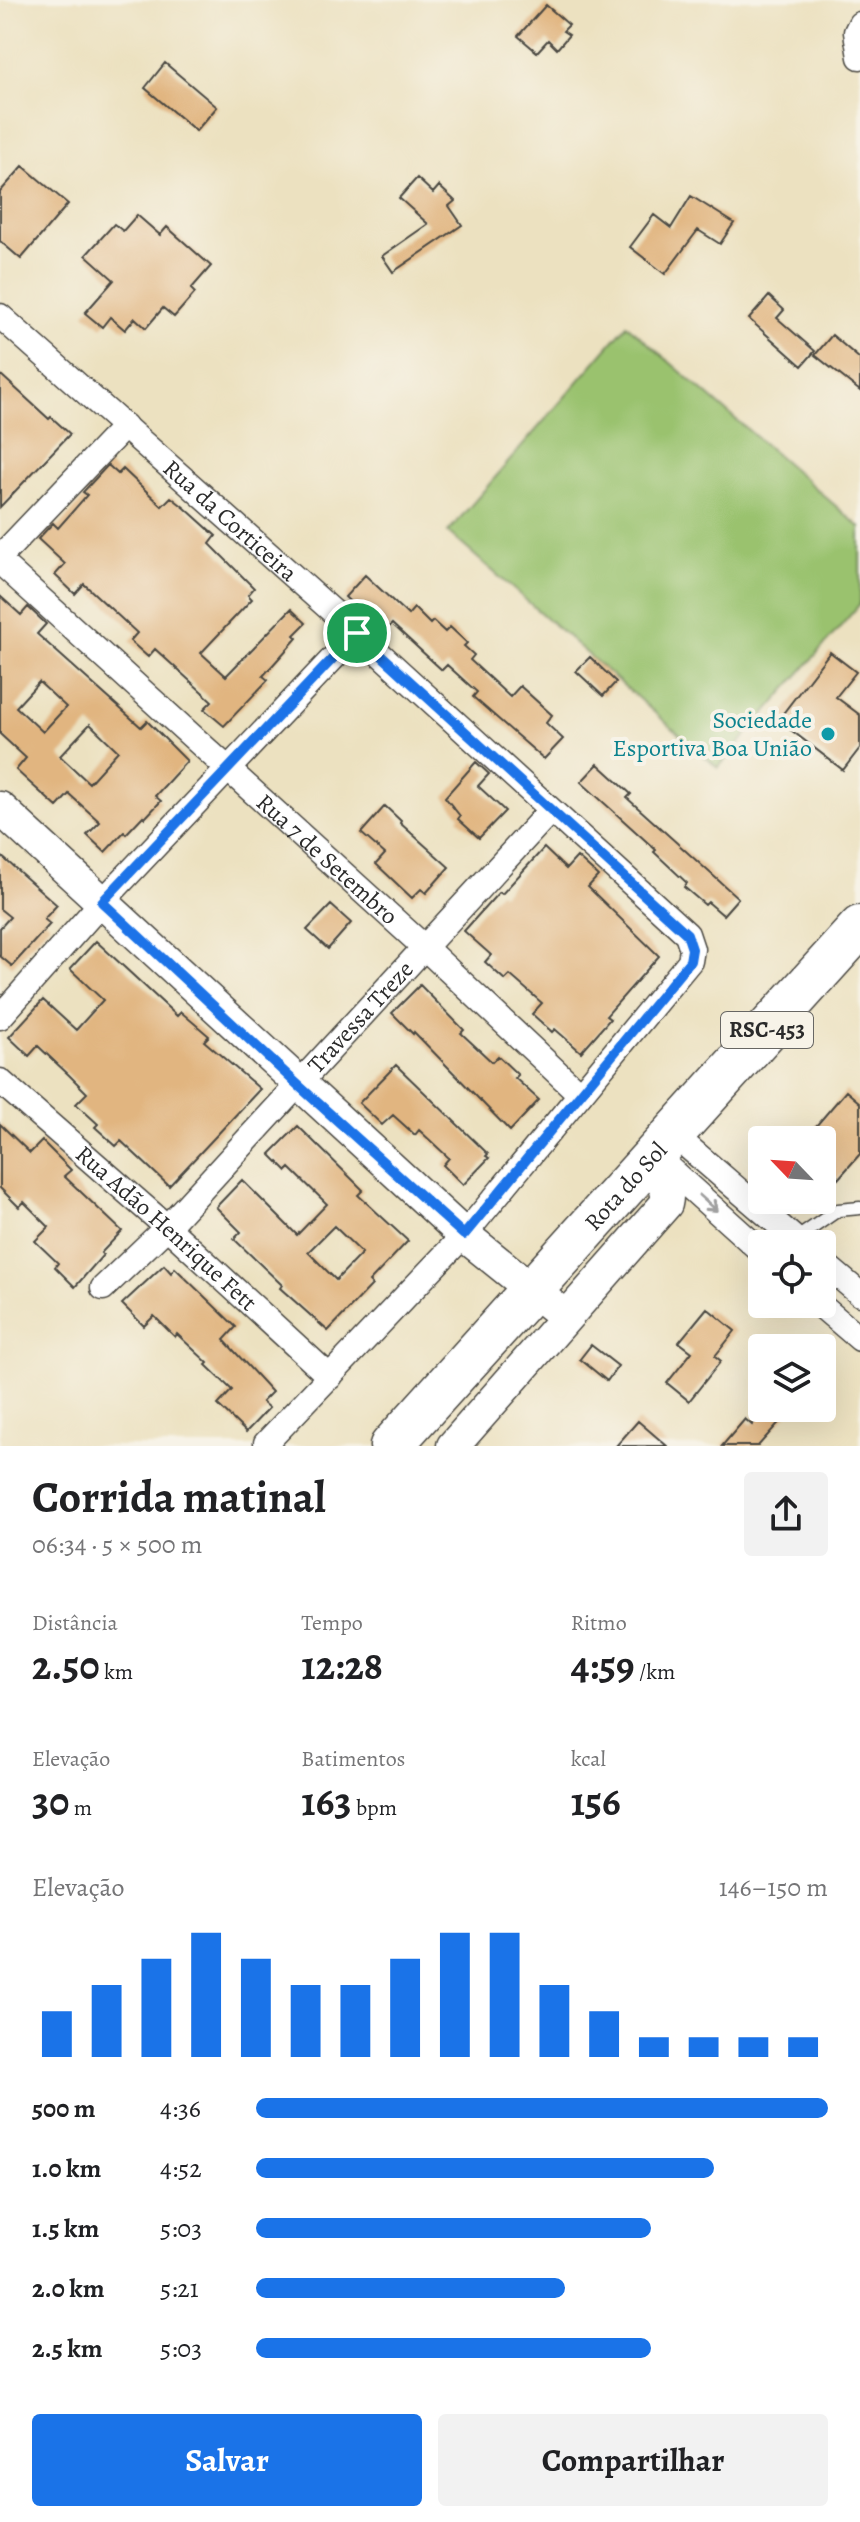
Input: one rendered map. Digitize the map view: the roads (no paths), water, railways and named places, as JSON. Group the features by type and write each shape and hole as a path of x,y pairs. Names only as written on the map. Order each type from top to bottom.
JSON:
{"highway":[{"name":"Rota do Sol","path":"391,1446 532,1288 670,1164 860,927"}],"street":[{"path":"860,24 856,32 860,57"},
{"name":"Rua da Corticeira","path":"0,316 357,633 687,934 692,949 690,961 580,1094"},
{"path":"0,560 125,426"},
{"name":"Rua 7 de Setembro","path":"0,560 424,947 580,1094"},
{"path":"0,1017 102,902 357,633"},
{"path":"0,808 464,1235 566,1317"},
{"name":"Travessa Treze","path":"103,1288 167,1227 550,811"},
{"name":"Rua Adão Henrique Fett","path":"0,1081 167,1227 330,1377"},
{"path":"266,1443 464,1235 580,1094"},
{"path":"670,1164 779,1230"},
{"path":"670,1164 748,1239"},
{"path":"453,1446 666,1204 670,1164"},
{"path":"836,1274 860,1294"},
{"path":"835,1318 860,1339"}],"lane":[{"path":"814,1230 838,1210 860,1208"}],"place":[{"name":"Sociedade Esportiva Boa União","path":"828,734"}]}
